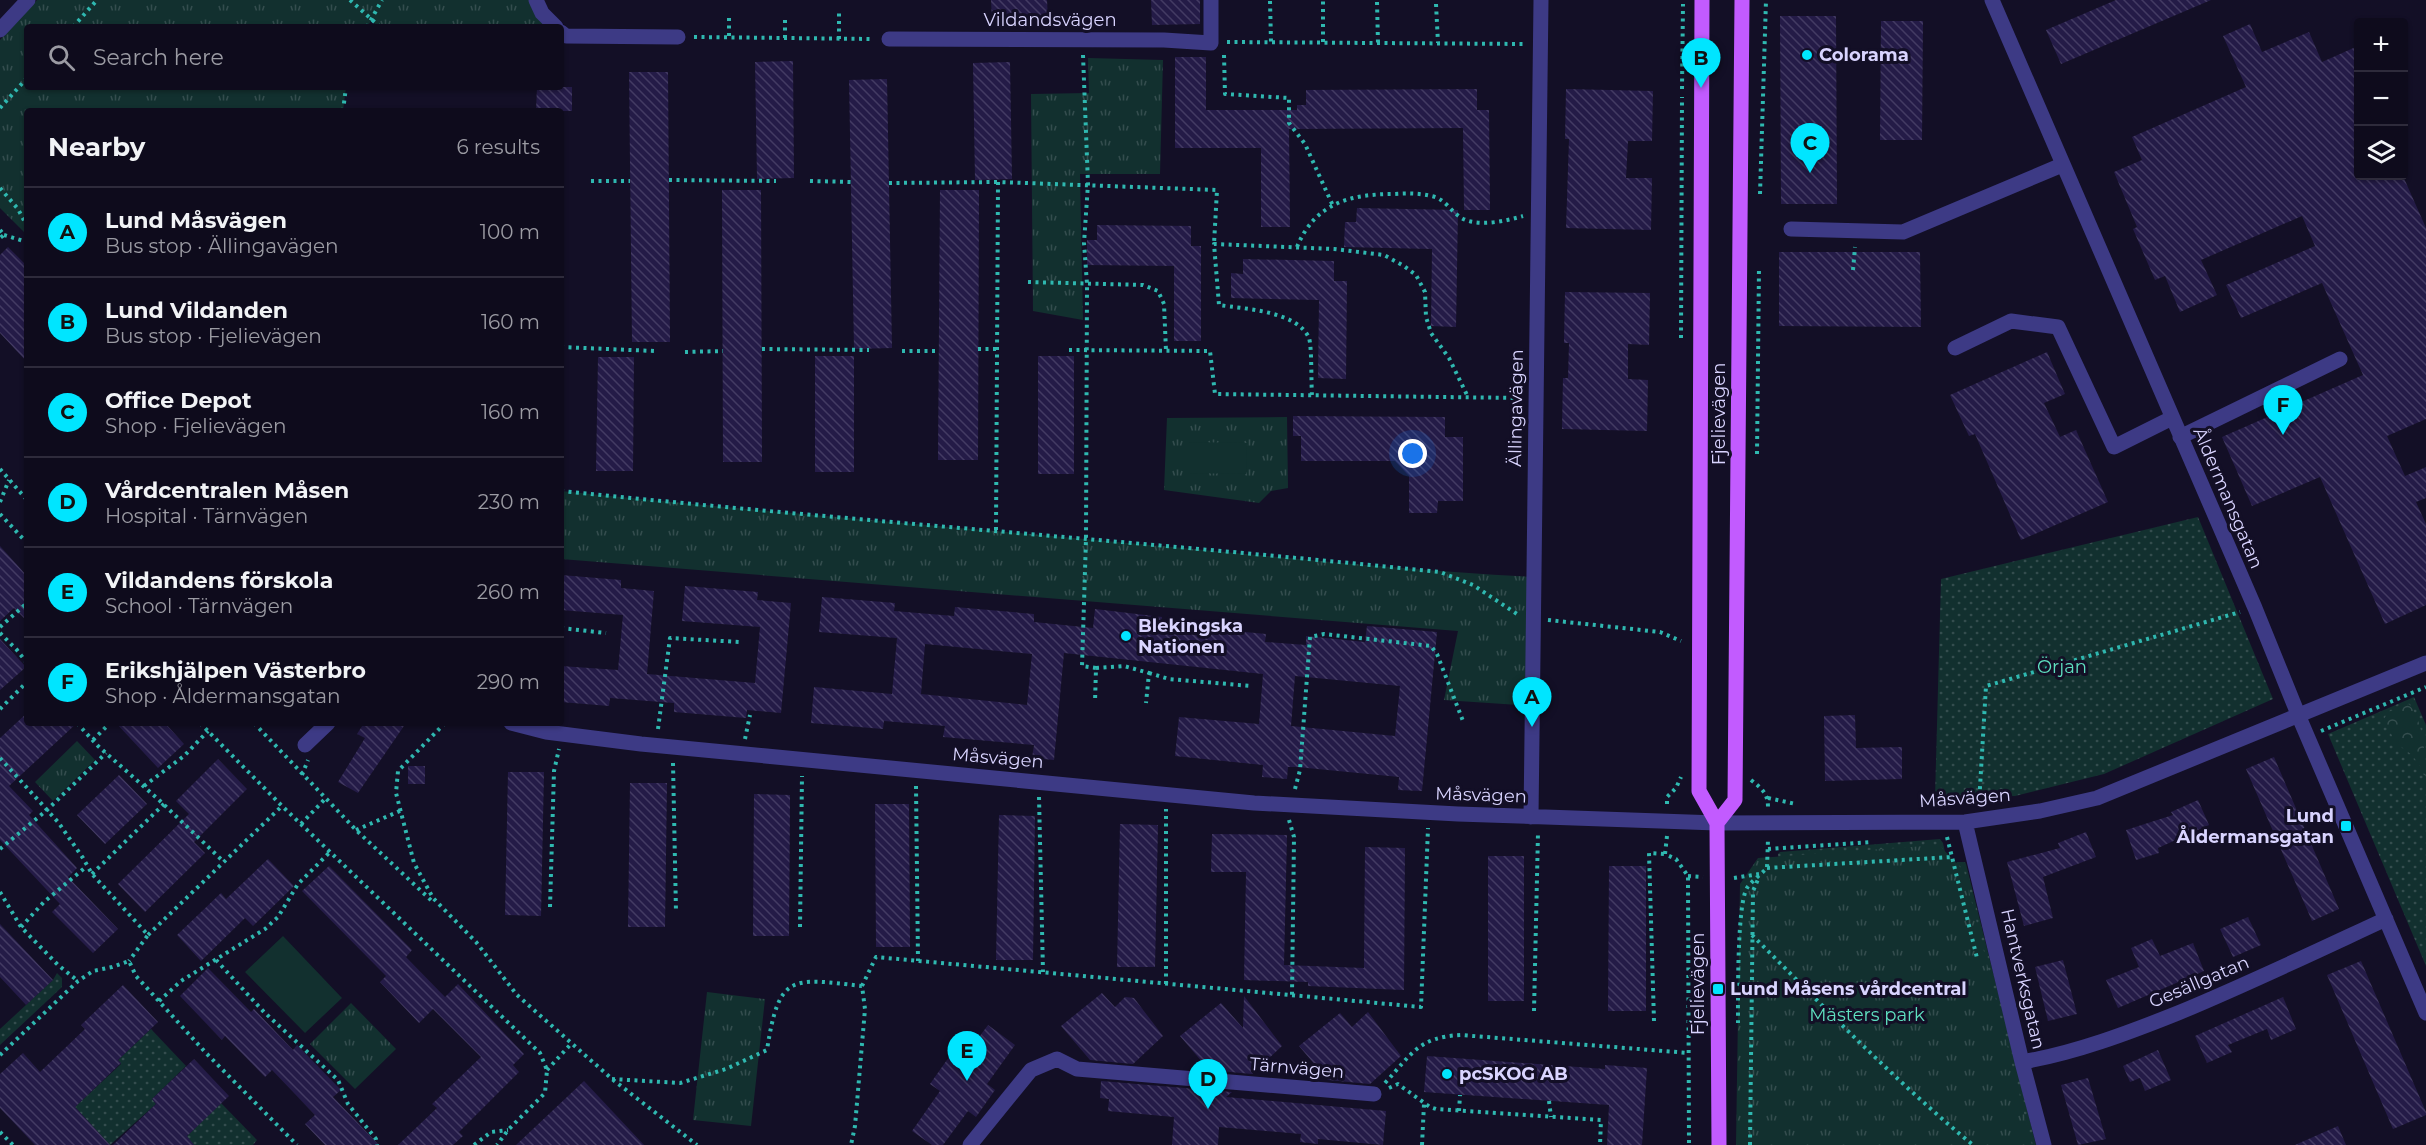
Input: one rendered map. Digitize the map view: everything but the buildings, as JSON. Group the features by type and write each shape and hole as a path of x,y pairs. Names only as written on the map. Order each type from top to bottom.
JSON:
{"main road":[{"name":"Fjelievägen","path":"1702,0 1699,791 1717,823 1719,1145"},
{"name":"Fjelievägen","path":"1717,823 1735,800 1742,0"}],"street":[{"path":"0,30 28,0"},
{"path":"536,0 542,13 553,24"},
{"path":"1211,0 1217,43"},
{"name":"Ällingavägen","path":"1535,817 1533,617 1540,0"},
{"name":"Åldermansgatan","path":"1992,0 2255,608 2307,736 2426,1013"},
{"path":"564,34 678,37"},
{"name":"Vildandsvägen","path":"889,39 1164,40 1217,43"},
{"path":"1791,229 1903,232 2062,165"},
{"path":"1955,348 2011,321 2058,327 2114,447 2172,418"},
{"path":"2180,437 2340,359"},
{"name":"Måsvägen","path":"525,726 562,734 673,747 1290,805 1428,813 1717,823 1972,821 2040,811 2097,798 2426,663"},
{"path":"305,745 325,726"},
{"name":"Hantverksgatan","path":"1972,821 1974,854 2022,1062 2044,1145"},
{"name":"Gesällgatan","path":"2022,1062 2042,1059 2129,1032 2235,990 2386,920"},
{"name":"Tärnvägen","path":"970,1145 1031,1070 1057,1059 1077,1069 1374,1094"}],"path":[{"path":"76,24 97,0"},
{"path":"350,0 375,24"},
{"path":"368,24 382,0"},
{"path":"1323,0 1323,42"},
{"path":"1270,1 1271,42"},
{"path":"1377,2 1378,43"},
{"path":"1436,4 1438,43"},
{"path":"839,14 839,39"},
{"path":"785,16 785,38"},
{"path":"729,18 729,38"},
{"path":"678,37 889,39"},
{"path":"1082,40 1088,184 1084,253 1087,284 1086,539 1082,666 1096,668 1124,666 1169,679 1251,686"},
{"path":"1333,206 1305,144 1289,123 1289,98 1225,94 1217,43 1540,44"},
{"path":"0,108 24,81"},
{"path":"342,108 346,90"},
{"path":"669,180 776,181"},
{"path":"591,181 630,181"},
{"path":"810,181 851,182"},
{"path":"996,531 998,182"},
{"path":"889,183 998,182 1217,190 1214,244 1219,305 1261,311 1292,320 1309,338 1312,395"},
{"path":"0,188 18,209 24,220"},
{"path":"1297,247 1303,232 1316,218 1333,206 1354,196 1416,193 1438,198 1460,217 1472,222 1513,219 1538,212"},
{"path":"0,230 4,234 24,241"},
{"path":"0,238 4,234"},
{"path":"1214,244 1334,249 1383,255 1404,266 1416,275 1425,292 1426,317 1431,333 1449,358 1468,397"},
{"path":"1853,270 1855,246"},
{"path":"1028,282 1143,285 1158,291 1164,304 1166,351"},
{"path":"564,347 654,351"},
{"path":"762,349 869,350"},
{"path":"978,349 998,349"},
{"path":"1069,350 1210,351 1215,394 1536,398"},
{"path":"685,352 723,351"},
{"path":"902,351 939,351"},
{"path":"0,469 24,497"},
{"path":"0,502 9,480"},
{"path":"564,491 778,513 1440,572 1473,585 1514,613 1660,632 1681,640"},
{"path":"0,514 24,540"},
{"path":"0,627 24,606"},
{"path":"1972,821 1986,686 2255,608"},
{"path":"564,628 606,633"},
{"path":"0,633 24,659"},
{"path":"1292,995 1294,837 1290,805 1300,770 1310,638 1324,634 1431,646 1437,654 1463,721"},
{"path":"655,745 670,638 739,642"},
{"path":"1095,702 1096,668"},
{"path":"1146,703 1149,673"},
{"path":"0,709 24,685"},
{"path":"2307,736 2426,687"},
{"path":"80,726 224,862"},
{"path":"93,740 107,726"},
{"path":"203,726 282,806 332,851 540,1053 547,1070 545,1093 508,1130 497,1145"},
{"path":"257,726 356,830 476,942"},
{"path":"442,726 398,771 396,793 414,863 433,898 476,942 517,995 612,1079 697,1145"},
{"path":"144,786 184,756 208,731"},
{"path":"550,907 554,771 562,734"},
{"path":"673,747 676,912"},
{"path":"0,849 47,810 106,753"},
{"path":"0,758 58,822 92,874 148,935"},
{"path":"800,927 802,760"},
{"path":"916,770 918,961"},
{"path":"1665,854 1668,820 1667,797 1676,788 1682,775"},
{"path":"1038,781 1043,972"},
{"path":"1166,793 1166,984"},
{"path":"301,824 325,799"},
{"path":"92,874 164,804"},
{"path":"0,1055 78,981 93,971 129,961 148,935 282,806"},
{"path":"356,830 402,810"},
{"path":"851,1145 855,1126 865,1009 862,986 876,957 1421,1007 1428,813"},
{"path":"1534,1011 1535,817"},
{"path":"1767,868 1768,849"},
{"path":"159,1001 181,981 265,930 278,917 298,884 332,851"},
{"path":"1654,1021 1649,853 1665,854 1676,859 1688,876 1689,1145"},
{"path":"1737,1024 1744,896 1747,889 1767,868 1974,854"},
{"path":"21,927 44,902 87,866"},
{"path":"1750,1145 1753,891 1761,874"},
{"path":"0,892 21,927 58,965 78,981"},
{"path":"1752,935 1892,1074 1932,1112 1973,1145"},
{"path":"216,960 264,1012 338,1080 348,1104 376,1139 377,1145"},
{"path":"129,961 136,976 206,1053 297,1145"},
{"path":"612,1079 680,1083 726,1069 767,1050 772,1014 780,998 792,985 809,980 862,986"},
{"path":"1374,1094 1417,1047 1439,1036 1461,1035 1689,1053"},
{"path":"547,1070 571,1044"},
{"path":"1374,1094 1398,1084 1430,1107 1601,1120 1600,1145"},
{"path":"1459,1111 1460,1095"},
{"path":"1549,1101 1551,1117"},
{"path":"1422,1145 1424,1103"},
{"path":"474,1145 491,1132 508,1130"},
{"path":"0,1132 13,1145"}],"green space":[{"path":"37,0 536,0 554,24 376,24 371,21 369,24 24,24 24,90 346,90 343,108 24,108 24,232 0,208 0,40"},
{"path":"1088,58 1163,60 1160,174 1080,174 1083,320 1033,311 1031,94 1089,93"},
{"path":"1287,417 1288,488 1271,491 1259,503 1164,490 1167,418"},
{"path":"1189,442 1247,443 1246,474 1189,473"},
{"path":"564,491 1365,565 1534,577 1532,706 1444,700 1458,631 564,559"},
{"name":"Örjan","path":"2198,517 2273,699 2104,774 2015,796 1935,798 1941,579"},
{"path":"2414,697 2426,725 2426,966 2328,734"},
{"path":"2409,704 2415,712 2422,734 2426,794 2423,770 2412,755 2395,742 2384,719 2388,712"},
{"path":"77,741 95,760 53,801 35,782"},
{"path":"1940,839 1945,852 1779,862 1778,854 1780,852"},
{"name":"Mästers park","path":"1939,845 1964,871 2032,1145 1736,1145 1740,884 1758,858"},
{"path":"1957,862 1966,864 2036,1145 2027,1145 1955,865"},
{"path":"283,936 342,998 305,1033 245,972"},
{"path":"57,973 62,978 62,987 0,1045 0,1029 53,980"},
{"path":"707,992 765,999 751,1126 693,1120"},
{"path":"351,1003 396,1049 355,1089 310,1044"},
{"path":"151,1029 186,1066 152,1099 156,1104 110,1145 75,1107 121,1064 118,1060"},
{"path":"221,1103 257,1140 253,1145 184,1145 187,1136"}],"place":[{"name":"Colorama","path":"1807,55"},
{"name":"Lund Vildanden","path":"1701,88"},
{"name":"Office Depot","path":"1810,173"},
{"name":"Erikshjälpen Västerbro","path":"2283,435"},
{"name":"Blekingska Nationen","path":"1126,636"},
{"name":"Lund Måsvägen","path":"1532,727"},
{"name":"Lund Åldermansgatan","path":"2346,826"},
{"name":"Lund Måsens vårdcentral","path":"1718,989"},
{"name":"pcSKOG AB","path":"1447,1074"},
{"name":"Vildandens förskola","path":"967,1081"},
{"name":"Vårdcentralen Måsen","path":"1208,1109"}]}
